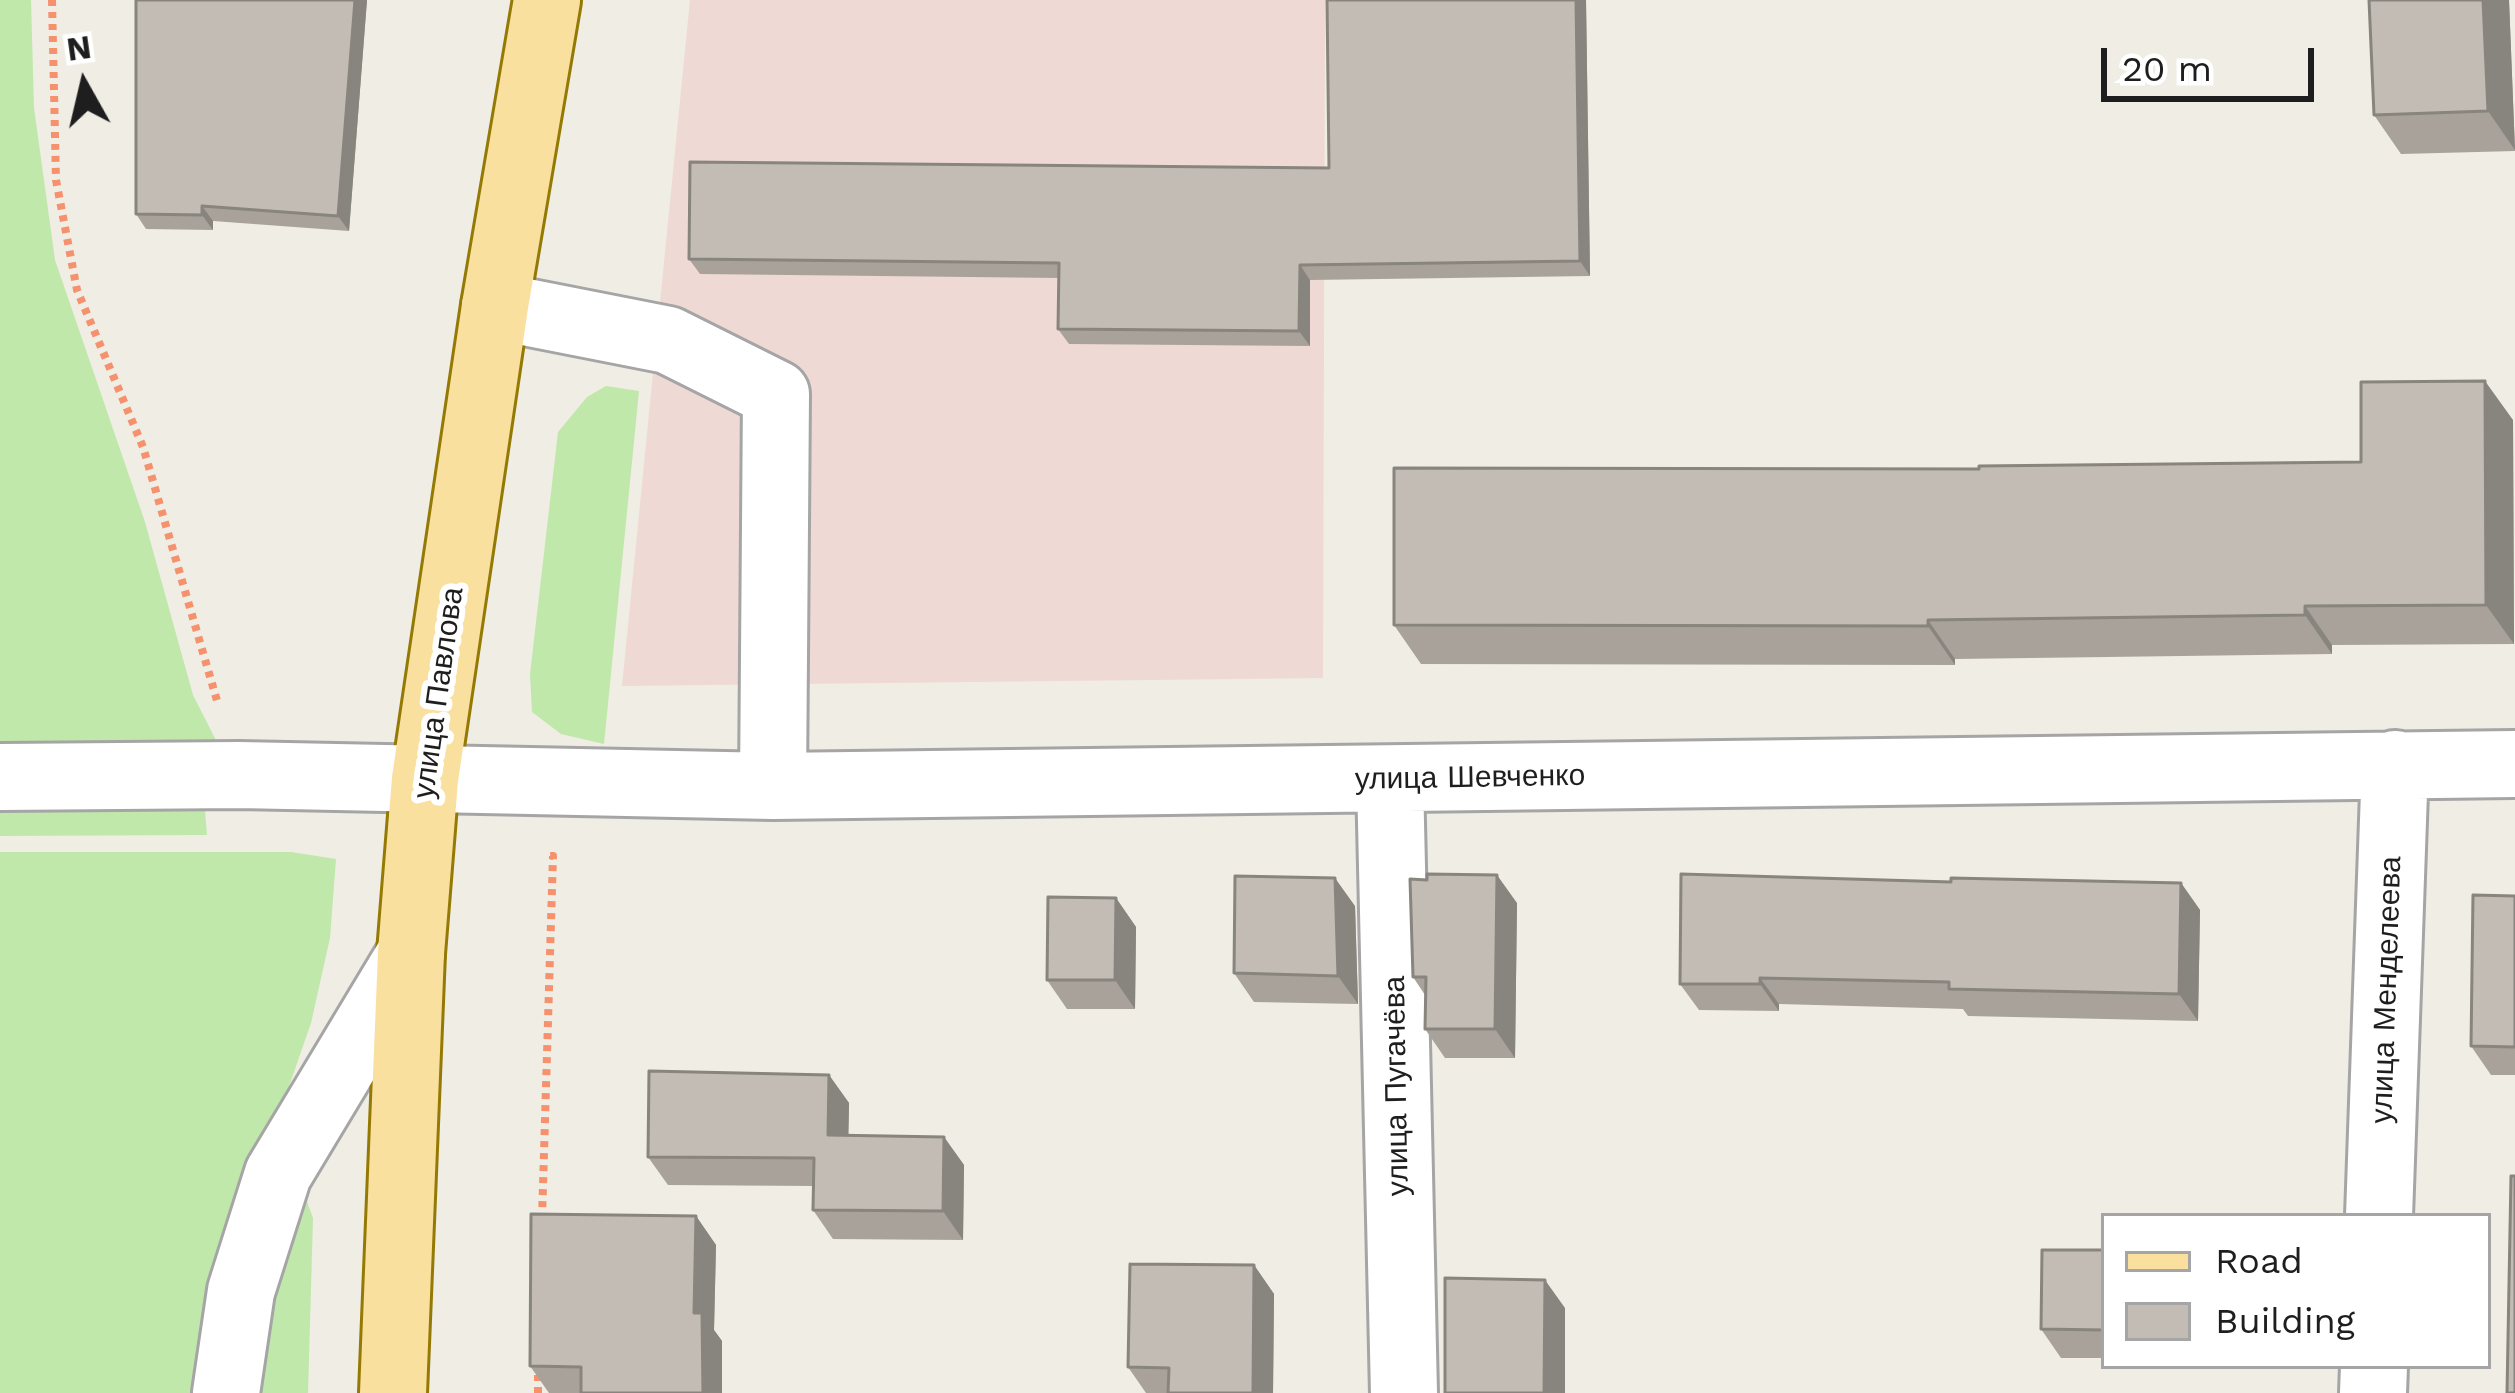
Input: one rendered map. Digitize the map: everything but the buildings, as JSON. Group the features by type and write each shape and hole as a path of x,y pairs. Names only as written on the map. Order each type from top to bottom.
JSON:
{"main road":[{"name":"улица Павлова","path":"393,1393 411,953 425,779 495,306 547,0"}],"street":[{"path":"495,306 668,340 776,394 773,787"},
{"name":"улица Менделеева","path":"2379,1213 2395,764"},
{"name":"улица Шевченко","path":"0,777 238,775 773,787 2515,764"},
{"name":"улица Пугачёва","path":"1390,779 1404,1393"},
{"path":"226,1393 241,1291 278,1174 411,953"}],"path":[{"path":"52,0 56,180 76,290 143,446 238,775"}],"shaded area":[{"path":"690,0 1325,0 1323,678 622,686"}],"green space":[{"path":"0,0 31,0 34,108 55,260 145,522 193,695 227,762 0,762"},
{"path":"606,386 639,391 604,744 561,734 532,712 530,674 558,432 587,397"},
{"path":"0,810 205,811 207,835 0,836"},
{"path":"0,852 291,852 336,859 330,938 311,1023 236,1239 200,1393 0,1393"},
{"path":"302,1188 313,1218 308,1393 257,1393 267,1266"}]}
